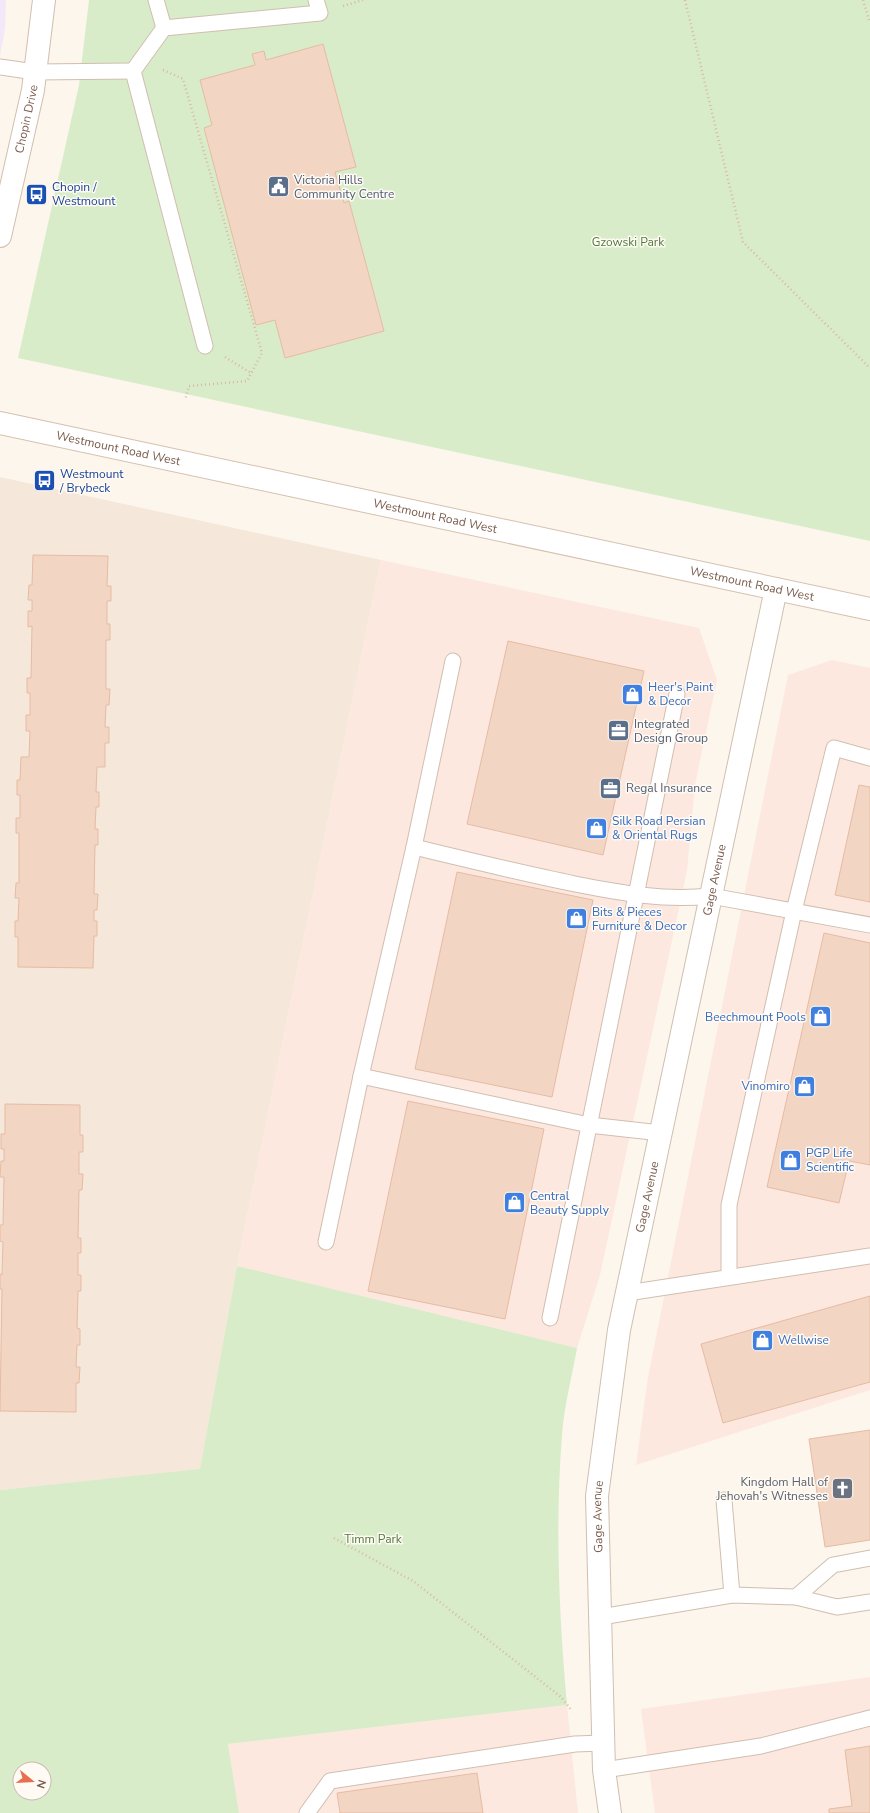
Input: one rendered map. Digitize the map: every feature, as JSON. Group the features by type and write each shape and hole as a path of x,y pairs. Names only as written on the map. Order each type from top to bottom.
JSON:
{"street":[{"name":"Chopin Drive","path":"0,236 33,90 44,0"},
{"name":"Westmount Road West","path":"0,423 870,609"},
{"name":"Gage Avenue","path":"610,1813 604,1770 597,1496 619,1330 776,589"}],"lane":[{"path":"156,0 164,28"},
{"path":"133,70 164,28 320,13 316,0"},
{"path":"0,67 35,72 133,70"},
{"path":"133,70 205,346"},
{"path":"326,1242 361,1076 414,847 453,661"},
{"path":"550,1318 677,694"},
{"path":"729,1277 729,1205 794,911 834,748 870,758"},
{"path":"414,847 522,874 636,896 689,898 711,896 870,925"},
{"path":"361,1076 589,1125 661,1133"},
{"path":"627,1293 870,1256"},
{"path":"724,1500 732,1595"},
{"path":"796,1597 832,1565 870,1558"},
{"path":"601,1617 732,1595 796,1597 837,1607 870,1602"},
{"path":"604,1770 761,1746 870,1718"},
{"path":"307,1813 330,1781 575,1744 603,1743"}],"path":[{"path":"685,0 743,242 870,368"},
{"path":"863,0 870,23"},
{"path":"159,69 183,79 262,353 247,381 189,386 185,400"},
{"path":"205,346 251,373"},
{"path":"334,1538 412,1581 561,1697 572,1711"}],"shaded area":[{"path":"0,0 6,0 5,29 0,56"},
{"path":"0,477 381,560 237,1266 200,1470 0,1490"},
{"path":"381,560 699,628 717,680 695,785 687,871 600,1275 577,1348 237,1266"},
{"path":"832,660 870,668 870,1390 636,1465 648,1377 788,675"},
{"path":"870,1677 870,1813 655,1813 641,1709"},
{"path":"567,1705 578,1813 239,1813 228,1744"}],"green space":[{"name":"Gzowski Park","path":"89,0 870,0 870,541 18,358 79,85"},
{"name":"Timm Park","path":"237,1266 577,1348 563,1424 558,1536 560,1604 567,1705 228,1744 239,1813 0,1813 0,1490 200,1469"}],"building":[{"name":"Victoria Hills Community Centre","path":"323,44 356,167 335,172 344,203 349,201 384,331 285,358 275,320 256,325 204,128 212,125 200,80 255,65 252,54 264,51 266,60"},
{"path":"33,555 108,556 107,586 111,586 111,601 107,601 107,624 110,624 110,640 106,640 106,689 110,689 109,705 106,705 105,727 109,727 109,743 105,743 105,767 97,767 96,792 99,792 99,807 96,807 95,829 98,829 98,845 95,845 94,894 98,894 97,910 94,910 94,921 97,921 97,936 94,936 93,968 18,967 18,937 15,937 15,921 18,921 19,898 15,898 16,883 19,883 19,833 16,833 16,818 20,818 20,795 17,795 17,780 20,780 21,757 29,757 30,731 26,731 26,715 30,715 30,693 27,693 27,678 31,678 32,626 28,627 28,611 32,611 32,600 28,600 29,585 32,585"},
{"path":"508,641 644,671 603,855 467,824"},
{"path":"859,785 870,787 870,902 835,895"},
{"path":"457,872 593,900 552,1097 415,1069"},
{"path":"824,933 870,943 870,1165 849,1161 839,1203 767,1187"},
{"path":"408,1101 544,1129 505,1319 368,1291"},
{"path":"5,1104 80,1105 80,1135 83,1135 83,1152 79,1152 79,1174 83,1174 82,1190 79,1190 78,1238 81,1238 81,1253 78,1253 78,1275 81,1275 81,1291 78,1291 77,1328 80,1329 80,1345 77,1345 76,1367 80,1367 79,1383 76,1383 76,1412 0,1411 2,1289 0,1289 0,1274 2,1275 3,1242 0,1241 0,1225 3,1225 4,1177 0,1177 1,1161 4,1161 4,1149 1,1149 1,1134 5,1134"},
{"path":"870,1296 870,1382 723,1423 701,1344"},
{"name":"Kingdom Hall of Jehovah's Witnesses","path":"870,1430 870,1540 825,1547 809,1439"},
{"path":"870,1746 870,1813 829,1813 829,1809 852,1806 845,1750"},
{"path":"477,1773 483,1813 340,1813 337,1793"}],"place":[{"name":"Victoria Hills Community Centre","path":"279,187"},
{"name":"Chopin / Westmount","path":"36,194"},
{"name":"Westmount / Brybeck","path":"44,481"},
{"name":"Heer's Paint & Decor","path":"632,694"},
{"name":"Integrated Design Group","path":"619,731"},
{"name":"Regal Insurance","path":"610,788"},
{"name":"Silk Road Persian & Oriental Rugs","path":"597,828"},
{"name":"Bits & Pieces Furniture & Decor","path":"577,919"},
{"name":"Beechmount Pools","path":"821,1017"},
{"name":"Vinomiro","path":"805,1086"},
{"name":"PGP Life Scientific","path":"790,1160"},
{"name":"Central Beauty Supply","path":"515,1203"},
{"name":"Wellwise","path":"763,1340"},
{"name":"Kingdom Hall of Jehovah's Witnesses","path":"843,1489"}]}
